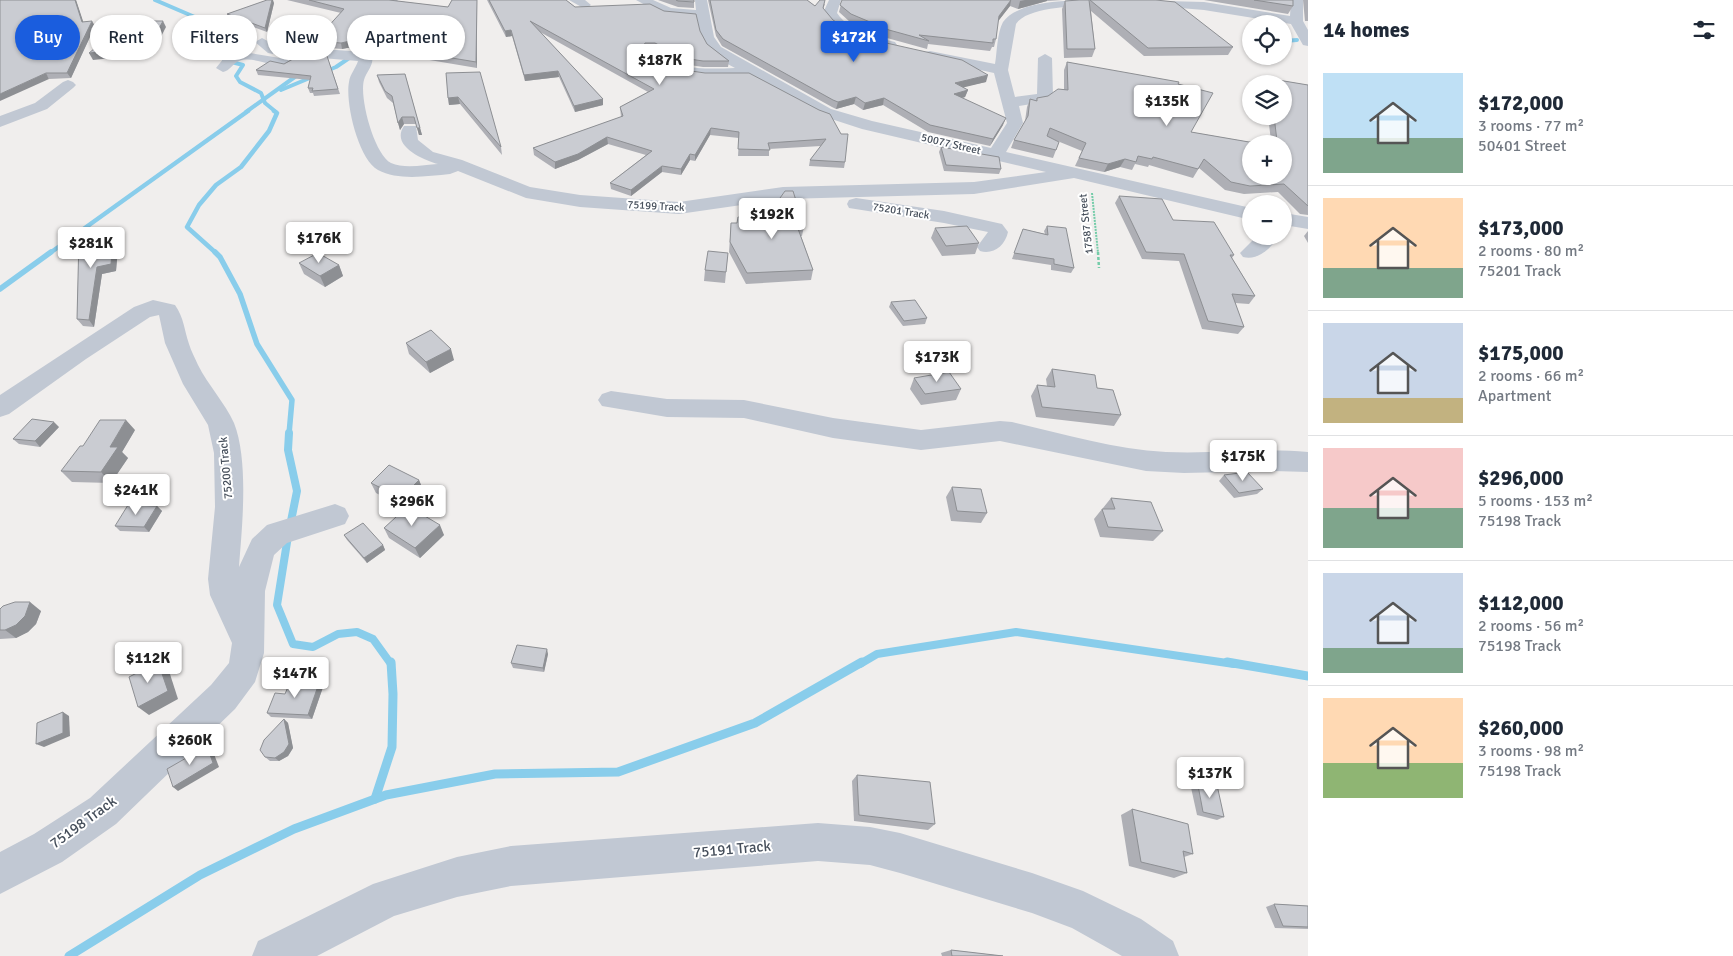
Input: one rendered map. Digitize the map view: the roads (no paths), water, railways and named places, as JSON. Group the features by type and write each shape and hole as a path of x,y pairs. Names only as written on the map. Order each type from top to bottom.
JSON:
{"street":[{"path":"642,0 669,12 702,7"},
{"path":"836,0 830,13 834,21 846,30 872,40 1001,70"},
{"path":"995,155 1015,123 1015,116 1004,89 1001,70 1009,24 1023,6 1092,0"},
{"path":"1132,0 1204,6 1296,21"},
{"path":"1298,0 1296,21 1308,42"},
{"name":"50077 Street","path":"702,7 707,37 716,50 750,72 825,112 846,119 995,155 1242,212"},
{"path":"262,42 277,50 347,55"},
{"path":"650,54 667,66 731,74 750,72"},
{"path":"222,68 230,59 246,55 285,63 347,55"},
{"path":"1009,102 1038,99 1044,96 1045,58"},
{"path":"365,60 356,84 357,106 363,132 379,163 390,168 415,170 466,168"},
{"path":"731,74 743,82 780,88"},
{"path":"0,122 41,106 68,85"},
{"name":"75199 Track","path":"410,130 410,141 420,152 526,192 618,204 686,208 782,193 974,188 1082,175"},
{"name":"75201 Track","path":"782,193 919,213 995,228 998,232 997,237 987,247"},
{"path":"1250,253 1259,245"},
{"name":"75200 Track","path":"0,408 122,324 149,308 167,310 172,317 177,343 195,384 221,424 227,453 229,507 223,579 226,595 248,643"},
{"path":"611,400 667,408 744,409 832,428 921,440 1006,432 1132,460 1205,463 1269,460 1308,462"},
{"name":"75198 Track","path":"0,874 48,848 103,811 223,697 243,671 248,653 250,586 254,568 262,548 277,534 335,516"},
{"name":"75191 Track","path":"286,949 388,898 457,877 511,866 818,842 870,846 900,853 1032,893 1083,912 1118,930 1158,956"}],"waterway":[{"path":"155,0 218,27 225,43 224,60 243,65 236,76 240,82 261,93 264,99"},
{"path":"1292,40 1297,40"},
{"path":"281,90 336,67 347,60"},
{"path":"264,99 299,74"},
{"path":"246,112 264,99"},
{"path":"264,99 265,103 276,112"},
{"path":"50,253 248,111"},
{"path":"216,253 187,227 199,205 216,185 241,167 269,131 277,113 274,111"},
{"path":"0,289 51,252"},
{"path":"216,253 240,294 257,344 292,400 289,434"},
{"path":"289,433 288,450 297,491 290,526"},
{"path":"288,536 277,605 293,644 313,647 338,634 357,632 373,639 391,664"},
{"path":"860,664 877,654 1016,632 1234,664"},
{"path":"375,799 392,747 393,694 391,662"},
{"path":"69,956 200,875 294,829 386,795 495,774 618,772 755,723 862,662"},
{"path":"1227,662 1308,676"}]}
